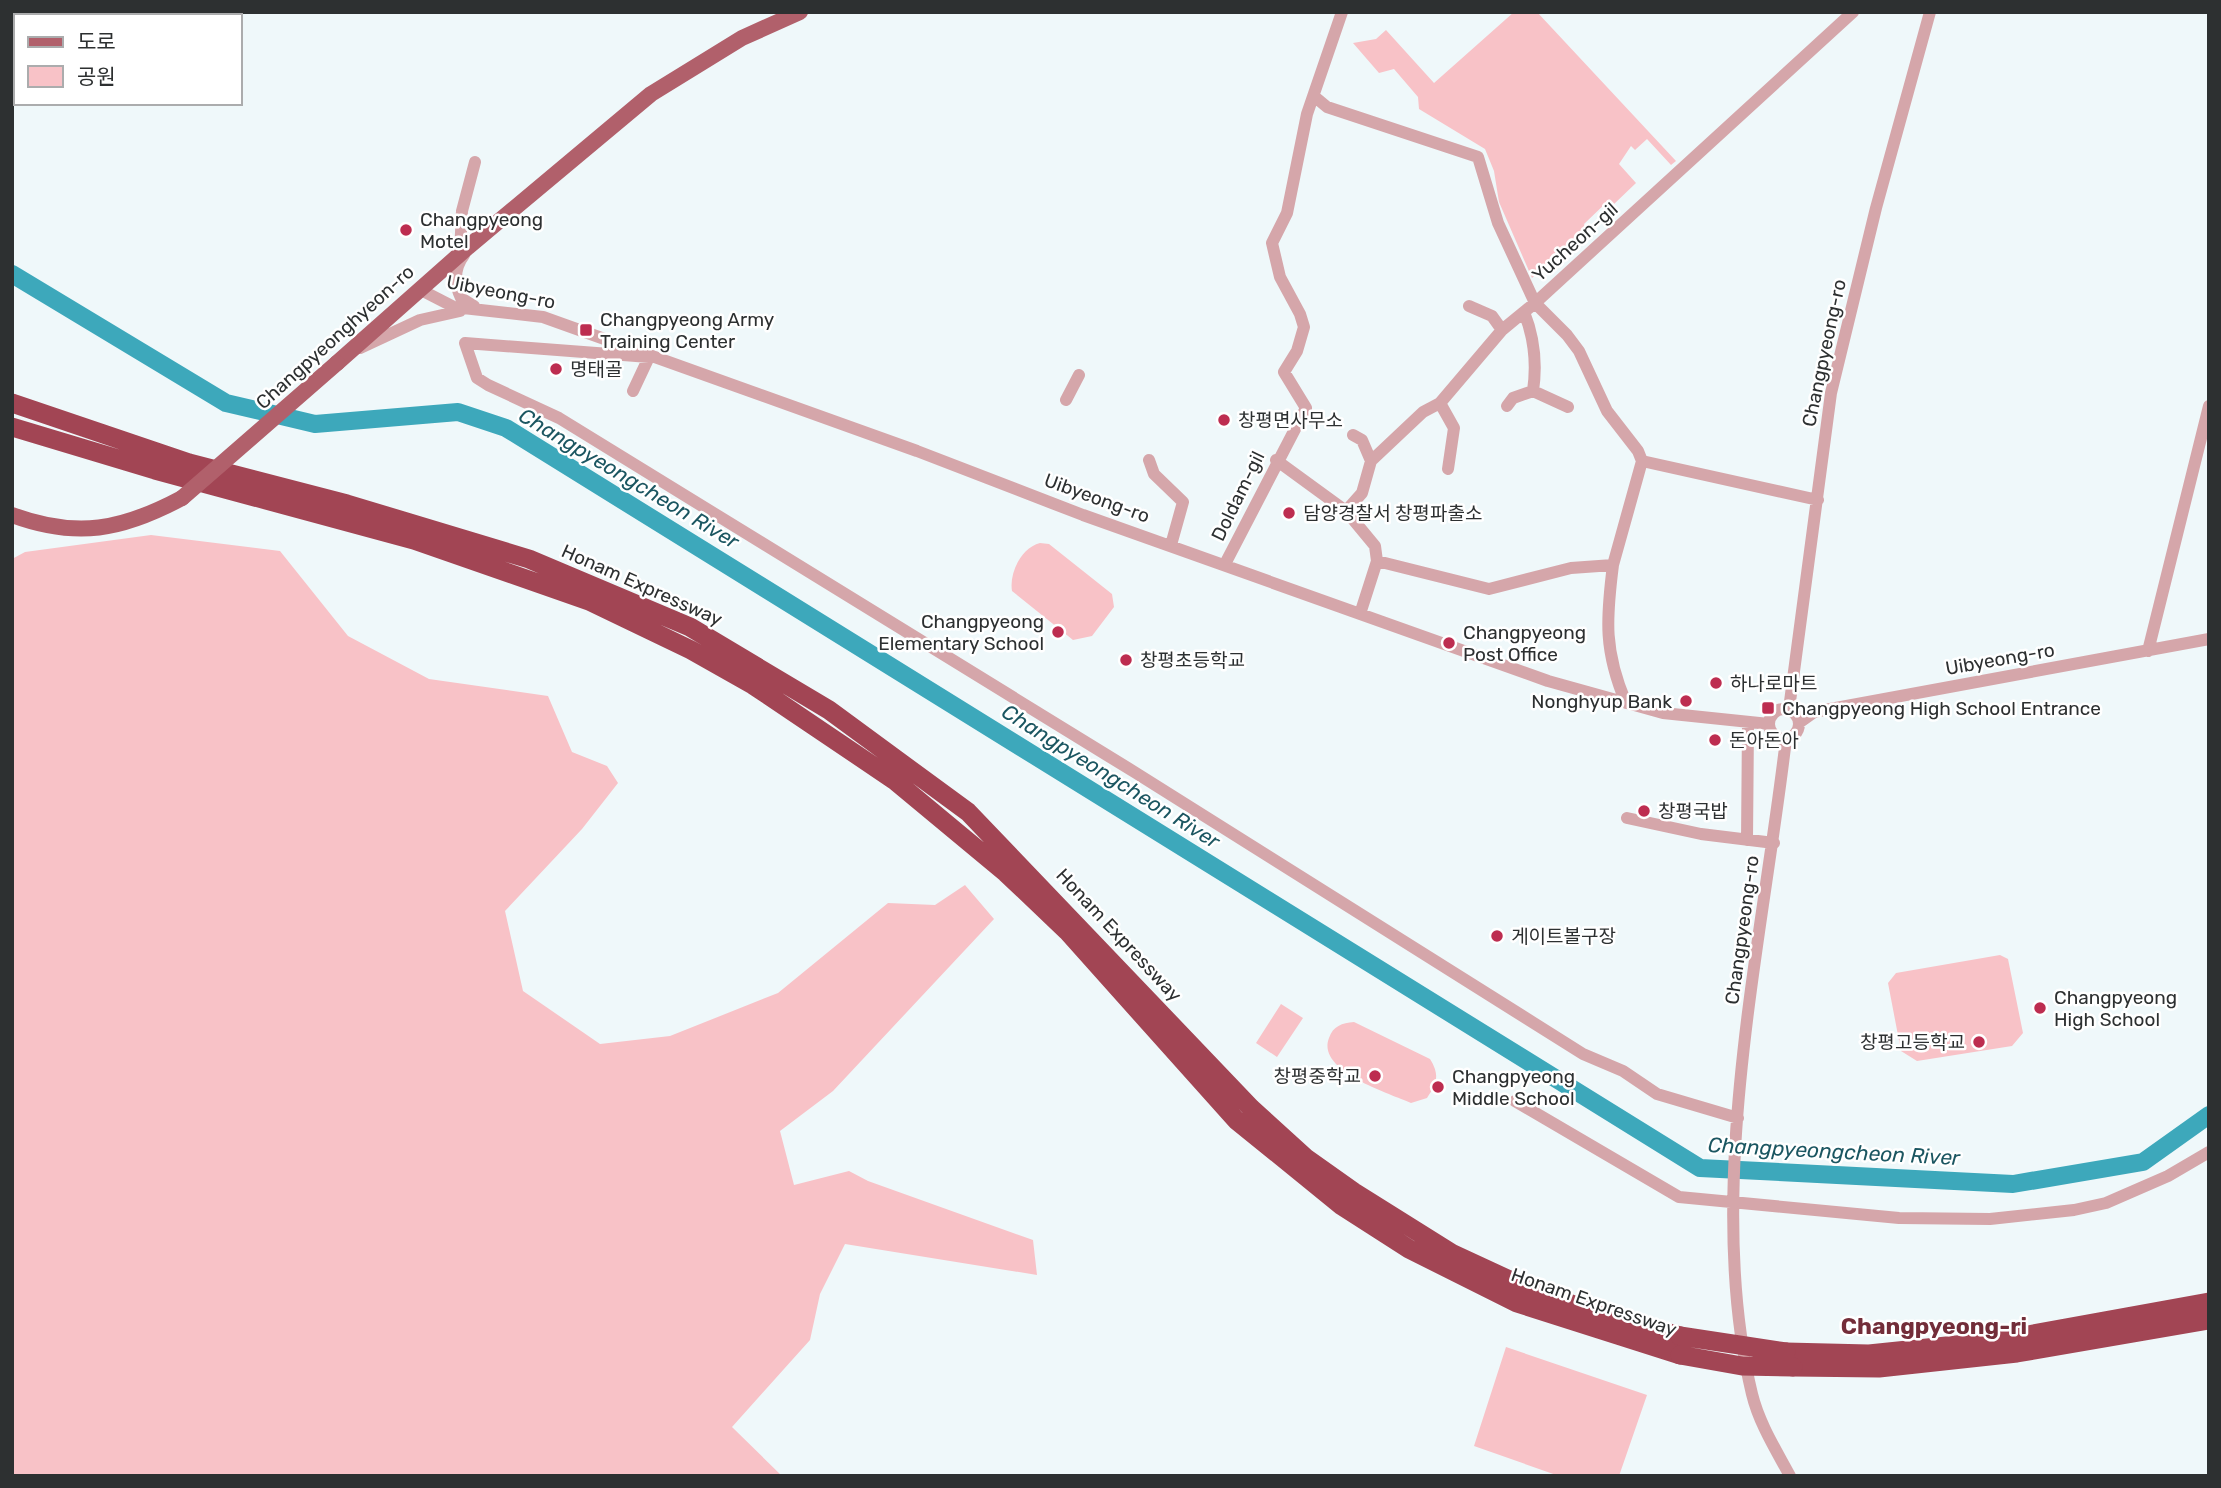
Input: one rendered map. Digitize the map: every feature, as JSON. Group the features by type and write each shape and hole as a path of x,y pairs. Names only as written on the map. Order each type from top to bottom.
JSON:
{"highway":[{"name":"Honam Expressway","path":"12,403 189,463 347,504 529,559 690,627 829,710 968,812 1251,1108 1306,1158 1354,1192 1453,1254 1529,1289 1680,1345"},
{"name":"Honam Expressway","path":"12,427 155,470 414,540 589,601 691,650 752,685 894,780 1006,873 1067,931 1236,1120 1342,1206 1409,1249 1517,1303 1680,1345 1789,1360 1879,1368 2017,1353 2209,1320"},
{"name":"Honam Expressway","path":"1789,1360 1995,1341 2209,1302"}],"main road":[{"name":"Changpyeonghyeon-ro","path":"12,515 41,526 74,530 121,526 182,498 419,289 652,94 742,38 800,12"}],"street":[{"path":"1342,12 1315,97 1327,107 1478,157 1498,223 1535,303 1502,330 1440,403 1423,412 1371,461 1362,493 1346,511"},
{"name":"Yucheon-gil","path":"1642,461 1639,451 1603,403 1579,351 1535,303 1693,162 1853,12"},
{"name":"Changpyeong-ro","path":"1789,709 1832,393 1876,208 1930,12"},
{"name":"Doldam-gil","path":"1225,564 1276,460 1306,408 1284,373 1297,351 1304,327 1280,277 1272,243 1287,213 1307,114 1315,97"},
{"path":"460,254 462,211 475,162"},
{"path":"474,242 457,266 457,290 464,302 488,310"},
{"name":"Uibyeong-ro","path":"419,289 444,304 543,317 917,451 1083,515 1548,681 1663,713 1748,724 1769,724"},
{"path":"1469,306 1492,316 1502,330"},
{"path":"342,359 420,320 488,310"},
{"path":"1524,312 1530,327 1535,360 1533,391"},
{"path":"633,391 649,357 465,344 477,377 488,385 559,418 1136,773 1583,1054 1623,1071 1657,1094 1738,1122"},
{"path":"1066,400 1079,375"},
{"path":"1507,406 1513,398 1533,391 1568,407"},
{"path":"1440,403 1454,428 1448,469"},
{"path":"2148,651 2209,406"},
{"path":"1353,435 1362,440 1371,461"},
{"path":"1149,460 1154,474 1183,502 1171,545"},
{"path":"1276,460 1346,511 1376,546 1377,561 1360,614"},
{"path":"1626,703 1613,673 1606,622 1613,565 1642,461 1818,500"},
{"path":"1377,561 1489,589 1571,568 1613,565"},
{"name":"Uibyeong-ro","path":"1800,722 1814,712 2209,639"},
{"path":"1789,709 1796,713 1800,722 1798,732 1786,739 1775,736 1769,724 1773,713 1789,709"},
{"path":"1747,839 1748,724"},
{"name":"Changpyeong-ro","path":"1786,739 1738,1122 1733,1203 1739,1314 1752,1396 1767,1434 1790,1476"},
{"path":"1627,818 1702,834 1774,843"},
{"path":"1514,1101 1661,1189 1694,1201 1899,1218 1990,1219 2074,1210 2106,1203 2168,1176 2209,1152"}],"green space":[{"path":"1514,12 1537,12 1676,161 1671,165 1647,139 1635,150 1631,146 1619,164 1636,183 1613,205 1608,201 1584,224 1586,229 1532,278 1499,202 1494,171 1485,149 1419,109 1418,97 1394,69 1379,73 1353,43 1376,39 1386,30 1434,83"},
{"path":"151,535 280,551 348,636 429,679 548,696 572,752 607,766 618,783 582,829 505,911 523,991 600,1044 670,1036 778,993 888,903 935,905 965,885 994,919 833,1091 780,1131 794,1185 849,1171 868,1181 1033,1240 1037,1275 845,1244 820,1294 810,1340 732,1427 782,1476 12,1476 12,559 25,552"},
{"path":"1040,543 1049,544 1112,594 1114,607 1092,636 1073,640 1012,591 1012,577 1018,562 1027,550"},
{"path":"2000,955 2008,959 2023,1033 2012,1046 1917,1061 1901,1051 1888,983 1896,973"},
{"path":"1281,1004 1303,1018 1277,1057 1256,1043"},
{"path":"1354,1022 1430,1059 1436,1079 1427,1098 1411,1103 1357,1079 1333,1061 1328,1050 1331,1034 1338,1026"},
{"path":"1506,1347 1647,1395 1619,1476 1559,1476 1474,1446"}],"waterway":[{"name":"Changpyeongcheon River","path":"12,274 226,403 315,424 458,412 506,428 1700,1168 2013,1184 2143,1162 2209,1115"}],"place":[{"name":"Changpyeong Motel","path":"406,230"},
{"name":"Changpyeong Army Training Center","path":"586,330"},
{"name":"명태골","path":"556,369"},
{"name":"창평면사무소","path":"1224,420"},
{"name":"담양경찰서 창평파출소","path":"1289,513"},
{"name":"Changpyeong Elementary School","path":"1058,632"},
{"name":"Changpyeong Post Office","path":"1449,643"},
{"name":"창평초등학교","path":"1126,660"},
{"name":"하나로마트","path":"1716,683"},
{"name":"Nonghyup Bank","path":"1686,701"},
{"name":"Changpyeong High School Entrance","path":"1768,708"},
{"name":"돈아돈아","path":"1715,740"},
{"name":"창평국밥","path":"1644,811"},
{"name":"게이트볼구장","path":"1497,936"},
{"name":"Changpyeong High School","path":"2040,1008"},
{"name":"창평고등학교","path":"1979,1042"},
{"name":"창평중학교","path":"1375,1076"},
{"name":"Changpyeong Middle School","path":"1438,1087"}],"district":[{"name":"Changpyeong-ri","path":"1934,1326"}]}
